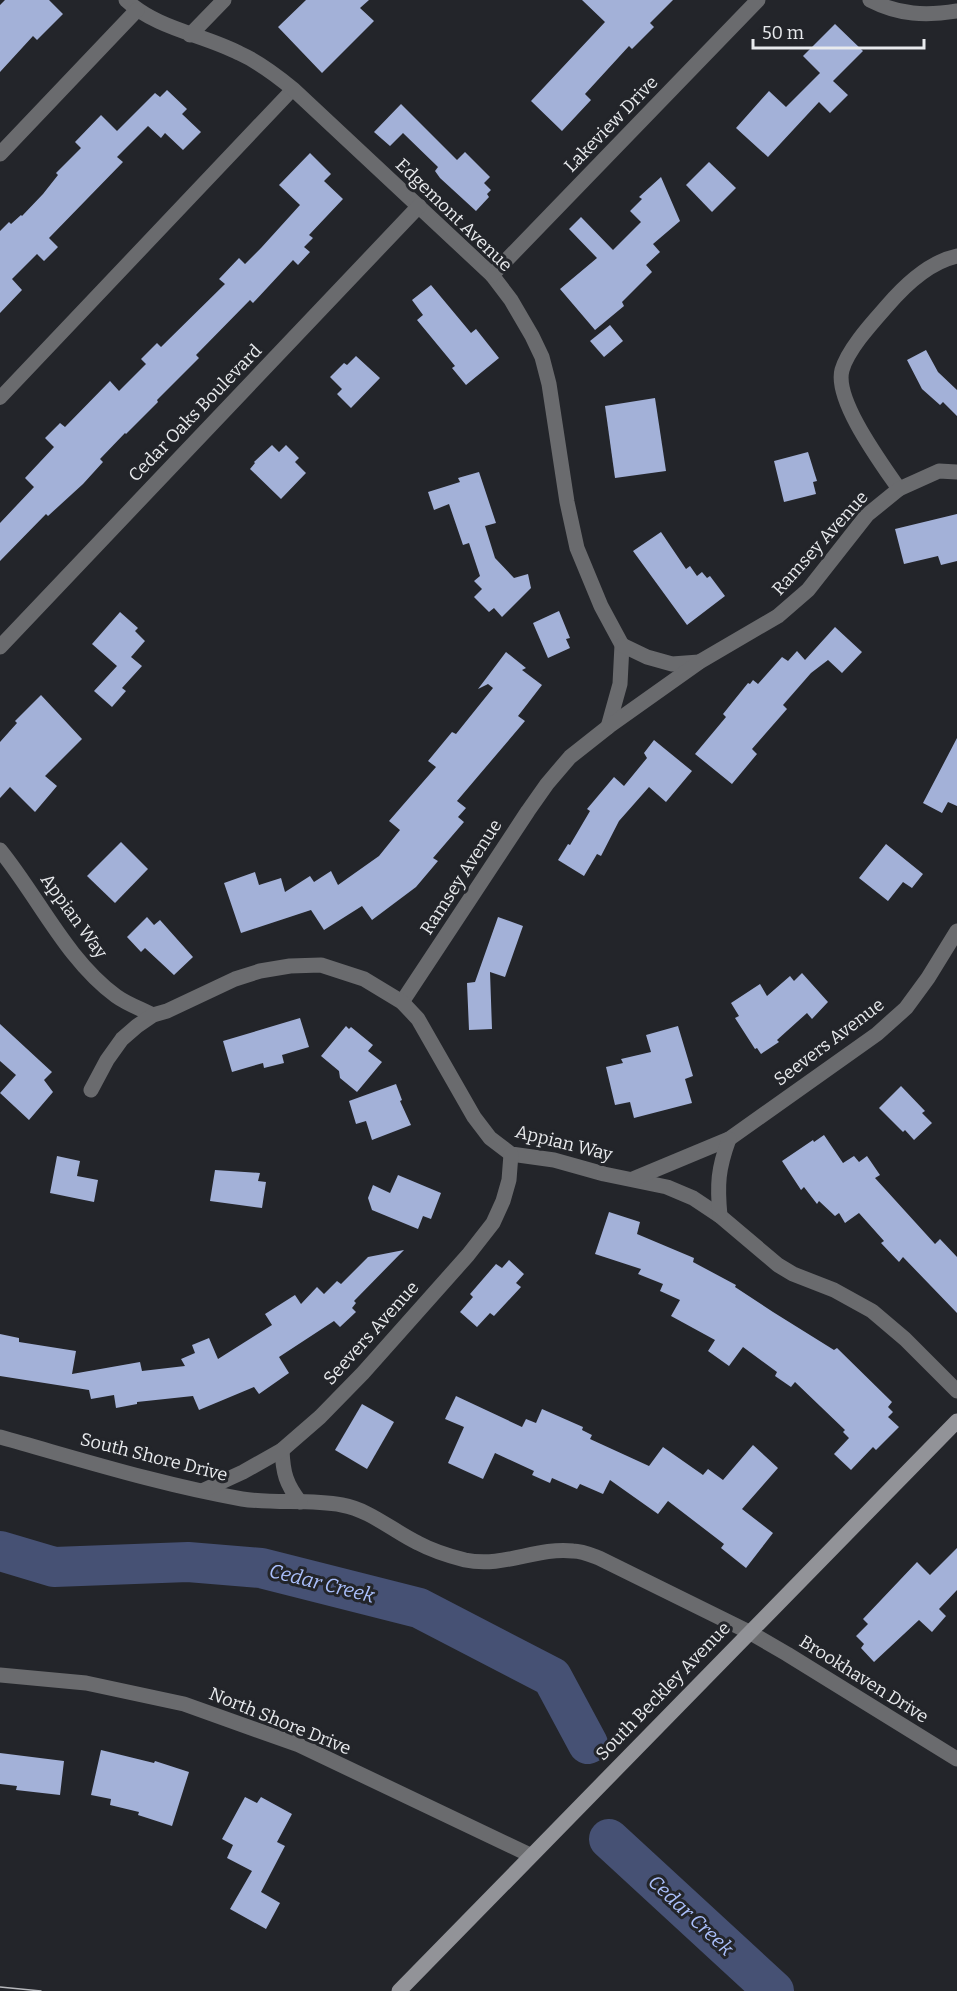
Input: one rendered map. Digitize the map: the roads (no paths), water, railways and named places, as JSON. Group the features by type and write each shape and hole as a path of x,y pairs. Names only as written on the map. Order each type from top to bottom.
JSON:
{"street":[{"path":"190,35 224,0"},
{"name":"Lakeview Drive","path":"492,276 758,0"},
{"path":"870,0 898,11 932,15 957,11"},
{"path":"0,154 131,5"},
{"name":"Edgemont Avenue","path":"131,5 190,35 238,52 267,68 294,89 419,206 492,276 511,300 542,357 549,384 567,502 577,548 621,645 620,684 608,727"},
{"name":"Cedar Oaks Boulevard","path":"0,647 419,206"},
{"path":"898,489 861,431 845,400 841,372 849,354 899,292 925,271 957,256"},
{"name":"Ramsey Avenue","path":"402,1002 547,784 570,757 701,661 778,616 808,590 867,515 898,489 939,471 957,471"},
{"path":"621,645 647,657 672,664 701,661"},
{"name":"Appian Way","path":"0,850 80,963 116,997 153,1016"},
{"name":"Seevers Avenue","path":"633,1179 729,1139 877,1034 906,1008 957,931"},
{"name":"Appian Way","path":"91,1090 107,1060 122,1039 137,1026 153,1016 243,976 290,966 321,965 364,979 402,1002 418,1020 474,1117 490,1138 511,1154 540,1157 604,1174 667,1187 693,1198 720,1216 778,1265 793,1274 834,1290 872,1311 905,1339 957,1391"},
{"path":"720,1216 717,1188 719,1165 729,1139"},
{"name":"Seevers Avenue","path":"204,1490 282,1450 320,1417 363,1373 493,1223 509,1180 511,1154"},
{"name":"South Beckley Avenue","path":"399,1991 957,1421"},
{"name":"South Shore Drive","path":"0,1437 136,1474 243,1499 343,1505 373,1517 418,1543 458,1558 486,1562 507,1561 549,1552 574,1551 599,1558 749,1632"},
{"path":"282,1450 282,1468 288,1486 300,1502"},
{"name":"Brookhaven Drive","path":"749,1632 957,1759"},
{"name":"North Shore Drive","path":"0,1675 86,1683 184,1704 299,1745 531,1855"}],"lane":[{"path":"0,398 294,89"}],"waterway":[{"name":"Cedar Creek","path":"0,1551 54,1567 188,1562 261,1568 419,1608 552,1677 588,1744"},
{"name":"Cedar Creek","path":"609,1839 774,1991"}],"tram line":[{"path":"0,1987 41,1991"}]}
